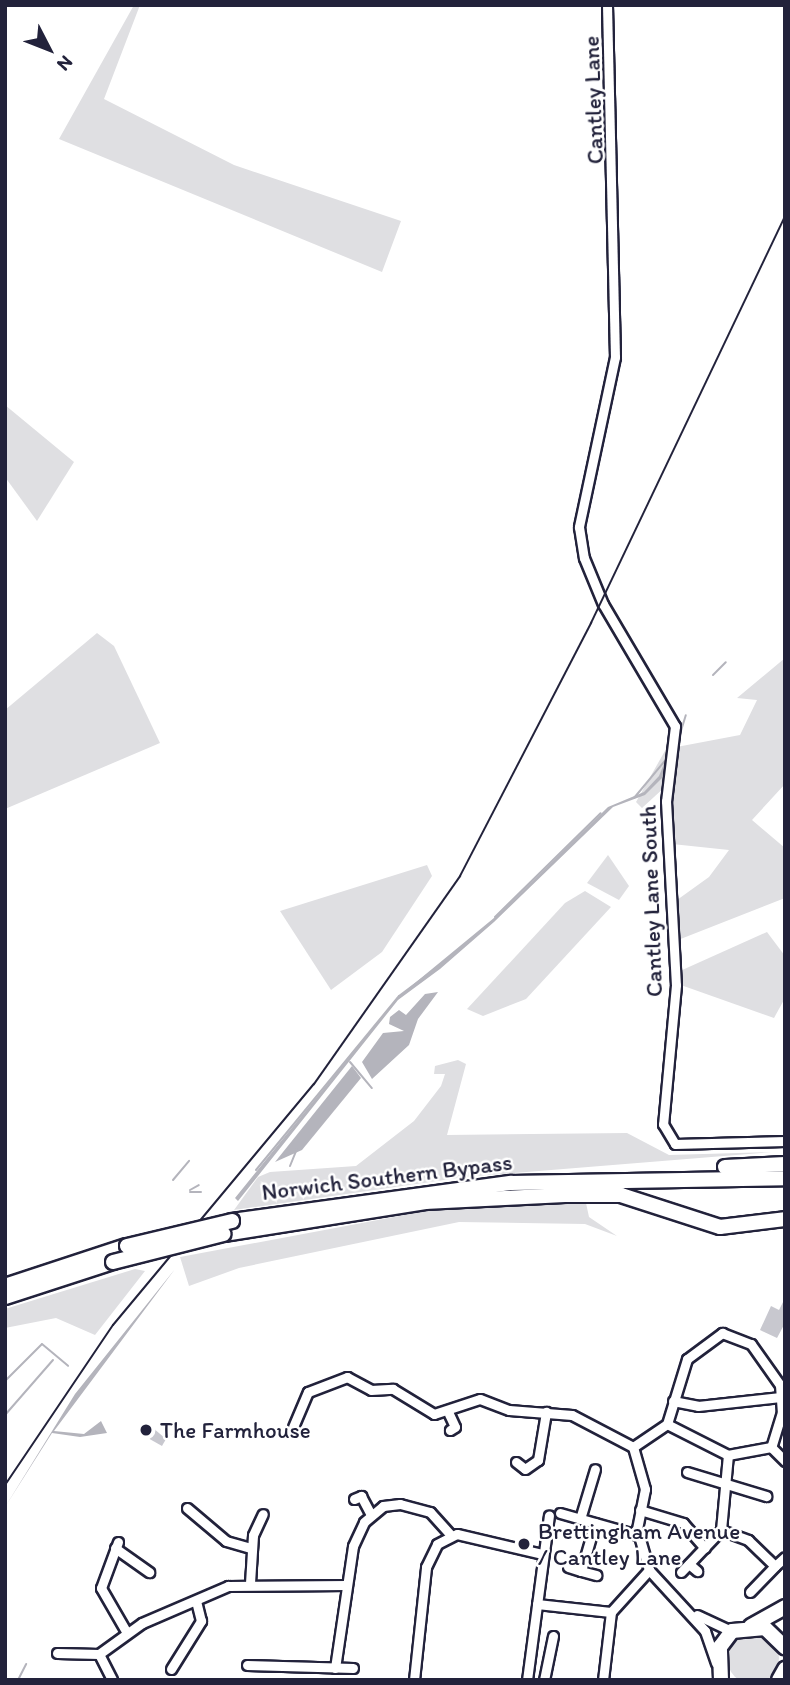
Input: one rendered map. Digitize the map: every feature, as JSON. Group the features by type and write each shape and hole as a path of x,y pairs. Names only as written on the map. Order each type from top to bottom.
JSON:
{"highway":[{"path":"511,1183 785,1164"},
{"name":"Norwich Southern Bypass","path":"5,1286 127,1246 232,1221 511,1183 785,1178"},
{"path":"5,1297 113,1262 223,1234 425,1202 621,1195 720,1227 785,1219"},
{"path":"722,1679 716,1663 732,1630 750,1626 785,1607"},
{"path":"750,1626 765,1628 784,1641"},
{"path":"779,1680 785,1669"}],"street":[{"name":"Cantley Lane","path":"607,5 614,194"},
{"name":"Cantley Lane South","path":"614,194 613,384 580,510 580,543 603,604 675,726 677,750 666,801 676,985 664,1131 669,1140 685,1146 785,1141"},
{"path":"633,1447 667,1424 691,1353 722,1333 751,1344 782,1384 771,1447"},
{"path":"293,1427 308,1392 338,1376 371,1390 393,1389 434,1414 449,1414 480,1399 509,1410 572,1415 633,1447 645,1489 638,1535 649,1570 689,1610 716,1663"},
{"path":"673,1401 698,1406 781,1397"},
{"path":"516,1462 525,1469 538,1460 546,1412"},
{"path":"449,1414 455,1428"},
{"path":"667,1424 727,1455 771,1447"},
{"path":"771,1447 785,1461"},
{"path":"681,1572 722,1530 722,1483 727,1455"},
{"path":"580,1519 595,1469"},
{"path":"687,1472 766,1496"},
{"path":"361,1496 371,1515"},
{"path":"335,1668 358,1531 371,1515 391,1504 412,1505 430,1512 450,1534 542,1554"},
{"path":"193,1508 226,1541 251,1548"},
{"path":"640,1510 683,1523 705,1548"},
{"path":"560,1513 638,1535"},
{"path":"527,1680 549,1514"},
{"path":"250,1583 251,1548 263,1520"},
{"path":"581,1571 595,1523"},
{"path":"722,1530 748,1540 775,1566"},
{"path":"414,1680 426,1567 450,1534"},
{"path":"127,1633 101,1588 116,1545 150,1567"},
{"path":"752,1586 785,1557"},
{"path":"690,1564 697,1572"},
{"path":"568,1567 596,1575"},
{"path":"603,1680 611,1612 649,1570"},
{"path":"63,1651 99,1654 127,1633 196,1601 250,1583 347,1585"},
{"path":"175,1667 201,1621 196,1601"},
{"path":"537,1604 611,1612"},
{"path":"689,1610 732,1630"},
{"path":"544,1680 553,1636"},
{"path":"99,1654 112,1680"},
{"path":"247,1665 264,1662 353,1668"}],"shaded area":[{"path":"134,5 140,5 104,99 234,165 401,221 382,272 59,139"},
{"path":"5,405 74,462 37,521 5,477"},
{"path":"97,633 114,646 160,743 5,809 5,710"},
{"path":"785,658 785,784 752,820 785,848 785,898 678,940 677,900 709,877 729,850 672,844 666,786 642,808 636,802 666,749 740,735 757,700 737,698"},
{"path":"672,744 662,778 645,795 613,807 494,922 440,969 398,1000 238,1201 235,1198 398,997 500,913 608,807 644,792 659,776"},
{"path":"608,855 629,886 619,900 587,883"},
{"path":"427,865 432,876 382,952 331,990 280,911"},
{"path":"585,891 611,907 526,999 483,1016 467,1009 565,903"},
{"path":"767,932 785,956 785,998 774,1018 678,984 680,971"},
{"path":"438,992 418,1019 409,1045 372,1079 362,1062 383,1033 404,1031 389,1024 390,1017 399,1010 406,1015 425,994"},
{"path":"458,1060 466,1064 447,1135 627,1133 669,1155 772,1152 465,1177 234,1210 258,1177 270,1172 356,1166 414,1121 441,1086 445,1074 434,1074 435,1066"},
{"path":"352,1066 361,1078 302,1150 275,1162"},
{"path":"586,1203 589,1217 617,1236 585,1224 459,1222 239,1268 189,1286 180,1257 431,1210"},
{"path":"135,1269 145,1271 95,1335 56,1318 5,1328 5,1309"},
{"path":"175,1269 54,1431 84,1434 101,1421 107,1433 80,1437 52,1433 5,1507 75,1394"},
{"path":"753,1632 763,1634 771,1640 777,1648 777,1668 771,1676 763,1682 753,1684 743,1682 735,1676 729,1668 727,1658 729,1648 735,1640 743,1634"}],"building":[{"path":"785,1298 785,1323 777,1338 760,1330 771,1306 779,1310"},
{"path":"146,1422 166,1439 162,1446 139,1433"}],"waterway":[{"path":"713,675 726,662"},
{"path":"677,744 686,715"},
{"path":"634,798 668,757"},
{"path":"495,917 601,813"},
{"path":"256,1170 399,996 447,960"},
{"path":"350,1062 372,1088"},
{"path":"290,1166 297,1149"},
{"path":"173,1180 189,1161"},
{"path":"190,1190 199,1185"},
{"path":"190,1192 201,1192"},
{"path":"5,1381 42,1344 68,1366"},
{"path":"5,1415 53,1360"},
{"path":"18,1680 26,1664"}],"railway":[{"path":"5,1485 113,1325 314,1084 460,876 591,623 785,217"}],"place":[{"name":"The Farmhouse","path":"146,1430"},
{"name":"Brettingham Avenue / Cantley Lane","path":"524,1544"}]}
